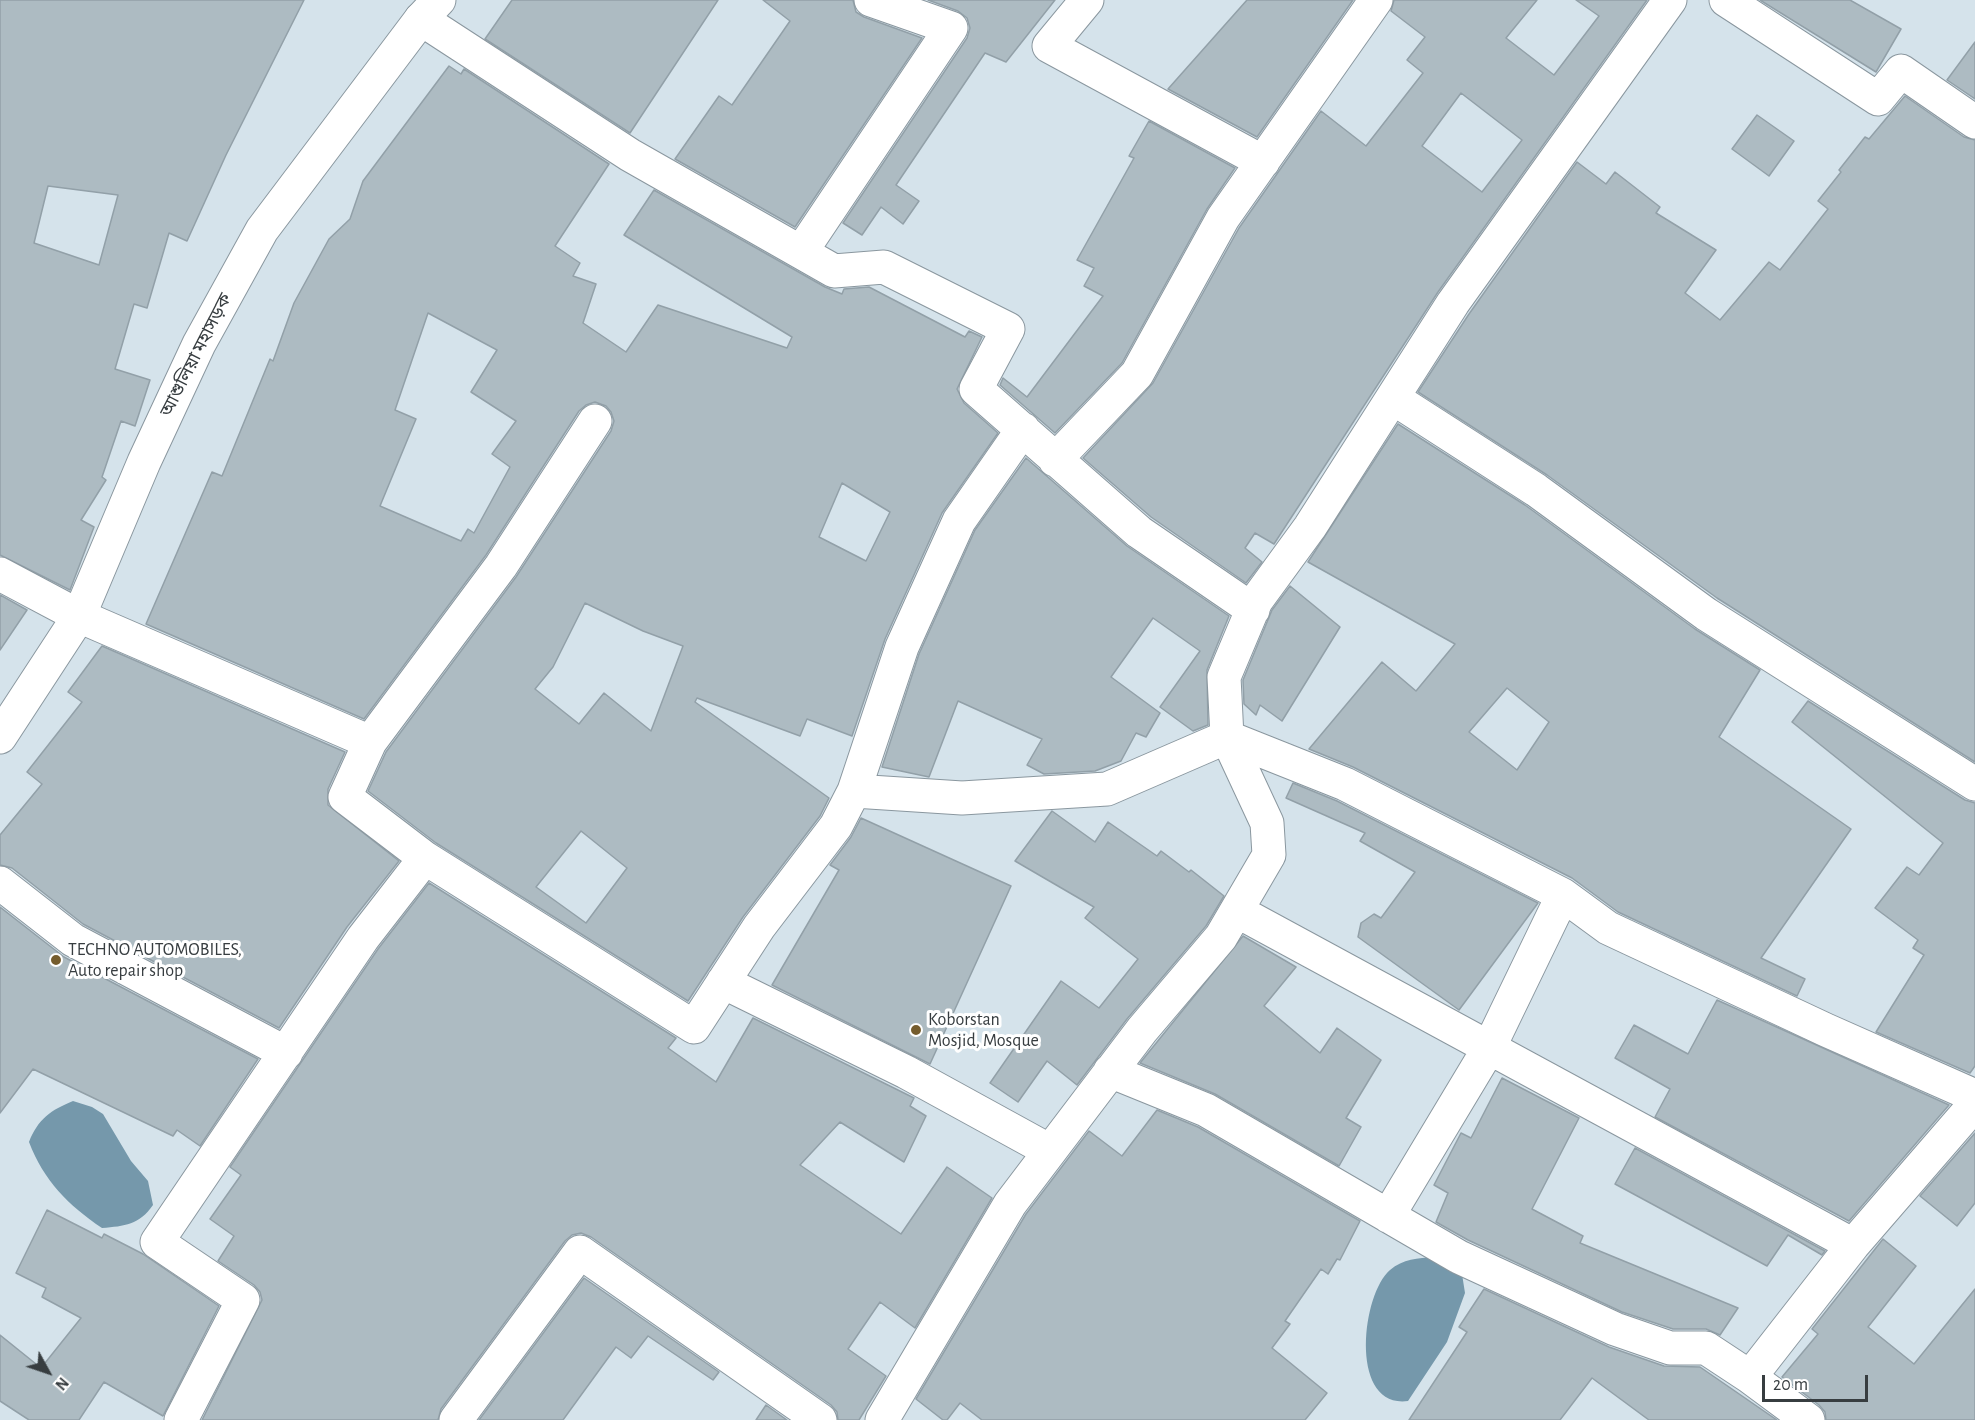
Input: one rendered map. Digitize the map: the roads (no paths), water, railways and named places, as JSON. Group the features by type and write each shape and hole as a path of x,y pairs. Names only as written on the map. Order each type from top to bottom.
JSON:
{"main road":[{"path":"801,252 951,28 871,0"},
{"path":"1087,0 1049,46 1263,162"},
{"path":"1055,460 1137,374 1223,218 1377,0"},
{"path":"882,1420 1010,1204 1110,1071 1221,937 1269,855 1267,823 1227,737 1224,677 1253,610 1453,303 1670,0"},
{"path":"1726,0 1878,99 1901,71 1975,122"},
{"path":"432,5 630,155 834,271 884,267 1008,329 976,388 1139,532 1253,610"},
{"name":"আশুলিয়া মহাসড়ক","path":"0,737 78,616 144,462 199,344 262,230 432,5"},
{"path":"1393,398 1536,490 1706,615 1975,784"},
{"path":"595,421 501,566 370,742 345,797 425,858 694,1027 759,927 836,826 854,791 902,647 959,520 1023,429"},
{"path":"0,574 78,616 370,742"},
{"path":"854,791 962,798 1107,789 1227,737 1346,784 1563,895 1608,928 1826,1030 1975,1096"},
{"path":"181,1420 243,1300 157,1242 363,938 425,858"},
{"path":"0,883 74,940 286,1053"},
{"path":"1388,1216 1489,1048 1563,895"},
{"path":"1237,910 1852,1245"},
{"path":"723,982 906,1072 1050,1151"},
{"path":"1110,1071 1206,1110 1459,1257 1615,1329 1670,1348 1706,1348 1750,1377 1796,1417"},
{"path":"1750,1377 1852,1245 1975,1104"},
{"path":"456,1420 580,1252 820,1420"}],"water":[{"path":"73,1101 92,1107 103,1114 131,1161 148,1181 153,1205 137,1221 102,1228 58,1191 35,1156 29,1142 41,1121 58,1108"},
{"path":"1434,1257 1462,1274 1465,1293 1447,1342 1408,1401 1389,1399 1376,1387 1369,1370 1366,1348 1367,1325 1372,1302 1380,1283 1395,1266 1411,1260"}],"place":[{"name":"TECHNO AUTOMOBILES, Auto repair shop","path":"56,960"},
{"name":"Koborstan Mosjid, Mosque","path":"916,1030"}]}
